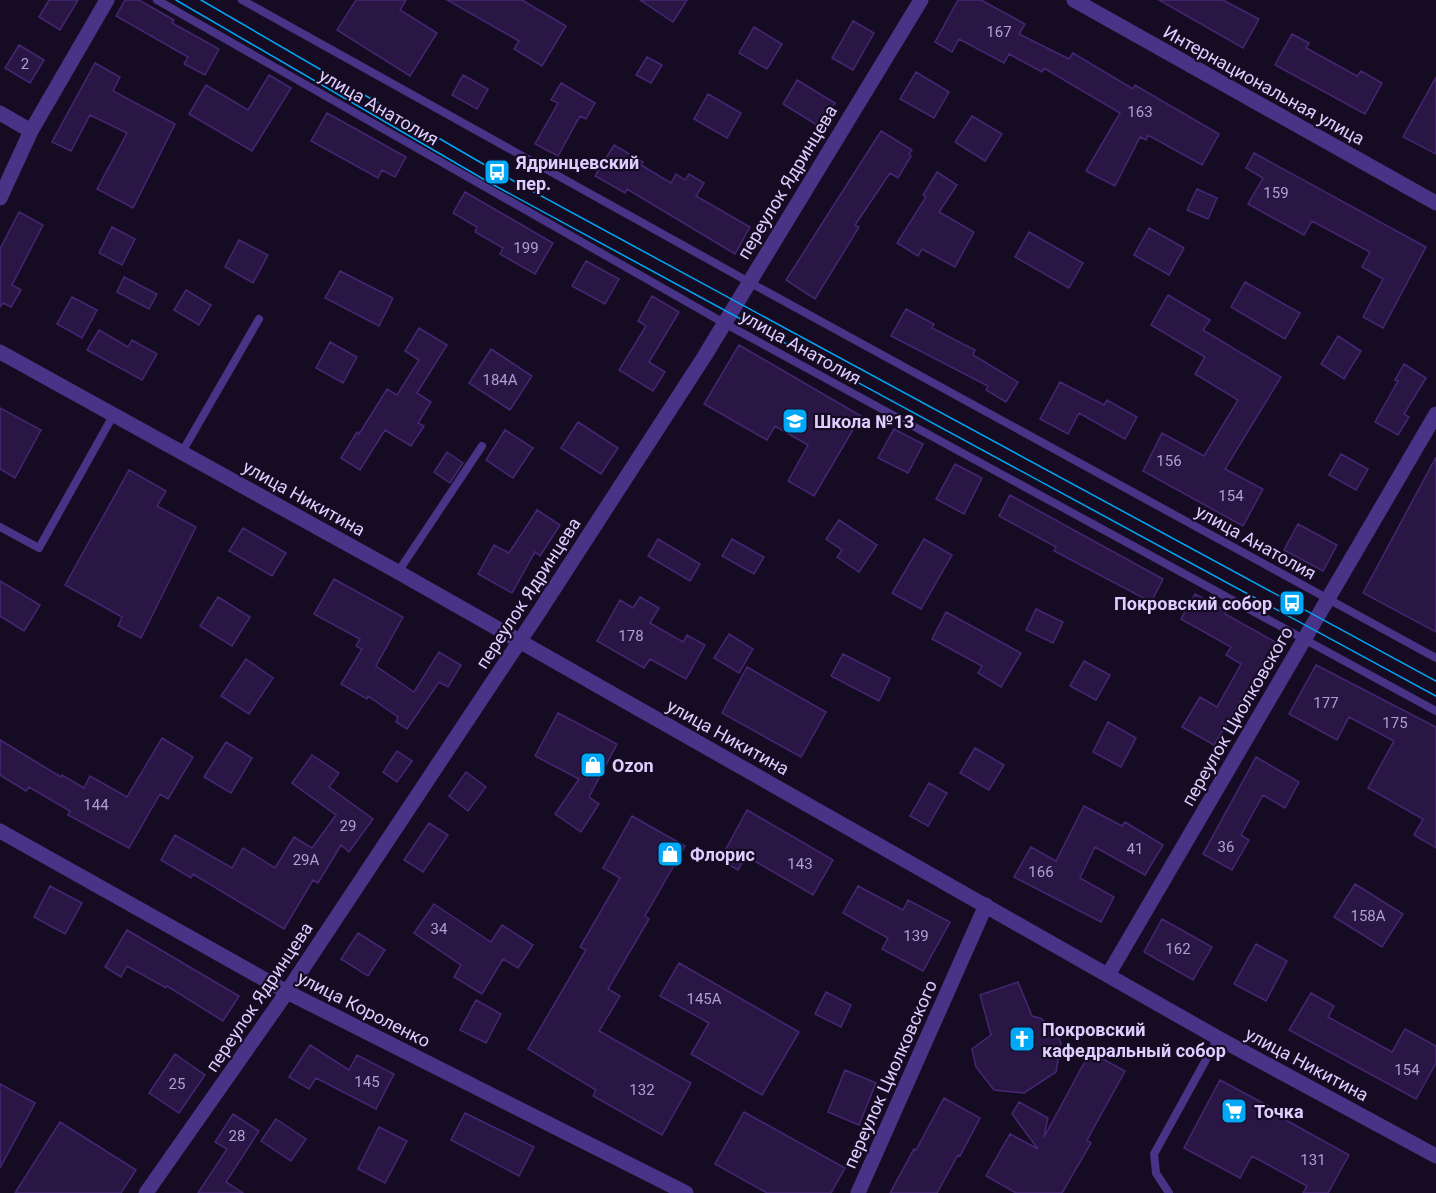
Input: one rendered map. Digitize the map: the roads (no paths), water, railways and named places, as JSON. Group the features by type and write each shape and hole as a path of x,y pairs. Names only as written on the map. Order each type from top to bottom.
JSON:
{"street":[{"path":"0,198 31,131 107,0"},
{"name":"переулок Ядринцева","path":"146,1193 287,992 519,641 724,323 921,0"},
{"name":"Интернациональная улица","path":"1074,0 1436,202"},
{"path":"0,113 31,131"},
{"name":"улица Никитина","path":"0,352 398,572 1218,1038 1436,1156"},
{"name":"переулок Циолковского","path":"1108,975 1436,414"},
{"name":"улица Короленко","path":"0,831 287,992 686,1193"},
{"name":"переулок Циолковского","path":"858,1193 986,905"}],"lane":[{"name":"улица Анатолия","path":"157,0 724,323 1436,711"},
{"name":"улица Анатолия","path":"242,0 749,282 1436,658"},
{"path":"182,452 259,320"},
{"path":"0,527 39,548 114,414"},
{"path":"398,572 482,446"},
{"path":"1169,1193 1156,1173 1154,1154 1218,1038"}],"tram line":[{"path":"176,0 490,183 1436,696"},
{"path":"201,0 497,172 1436,681"}],"place":[{"name":"Ядринцевский пер.","path":"497,172"},
{"name":"Школа №13","path":"795,421"},
{"name":"Покровский собор","path":"1292,603"},
{"name":"Ozon","path":"593,765"},
{"name":"Флорис","path":"670,854"},
{"name":"Покровский кафедральный собор","path":"1022,1039"},
{"name":"Точка","path":"1234,1111"}]}
